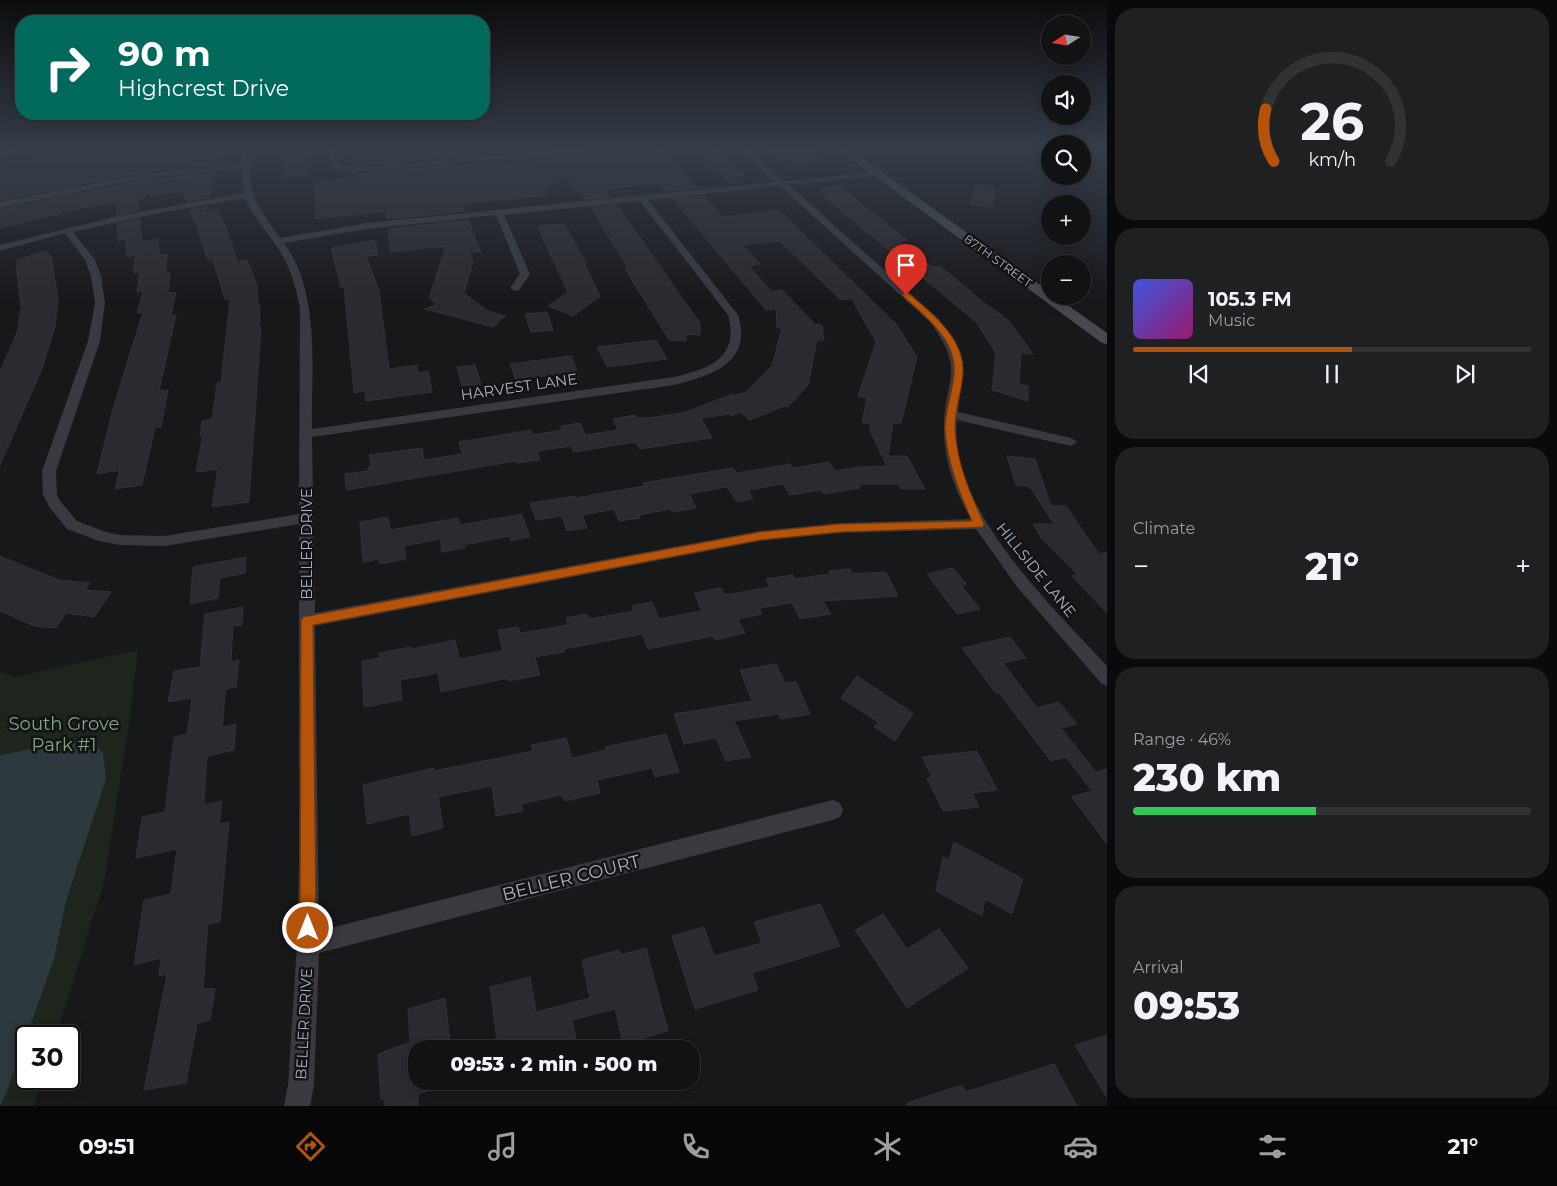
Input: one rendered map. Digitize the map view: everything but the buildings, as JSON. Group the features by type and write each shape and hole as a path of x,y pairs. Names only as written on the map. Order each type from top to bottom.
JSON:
{"main road":[{"name":"87TH STREET","path":"911,199 1107,340"}],"street":[{"path":"0,205 32,199"},
{"path":"0,248 67,230 155,210 226,199"},
{"name":"BELLER DRIVE","path":"250,199 296,270 305,308 308,945 301,1085 297,1106"},
{"path":"278,241 352,228 636,199"},
{"name":"HARVEST LANE","path":"306,434 674,381 700,374 730,356 737,340 738,331 733,315 642,199"},
{"name":"HILLSIDE LANE","path":"798,199 934,320 947,336 956,354 959,371 950,427 955,466 979,524 1023,583 1107,678"},
{"path":"499,212 525,274 515,288"},
{"path":"67,230 90,260 100,294 99,319 94,341 49,471 50,495 72,525 104,537 120,540 165,541 307,518"},
{"path":"952,414 1071,442"},
{"path":"307,621 760,536 840,528 979,524"},
{"name":"BELLER COURT","path":"308,945 833,810"}],"green space":[{"name":"South Grove Park #1","path":"138,650 128,729 104,883 59,1025 15,1025 15,1090 39,1090 34,1106 0,1106 0,672 14,677"}],"shaded area":[{"path":"92,743 103,753 106,779 66,901 54,959 30,1025 15,1025 15,1069 0,1106 0,755 59,744"}],"route":[{"path":"308,928 307,621 760,536 840,528 979,524 960,481 952,452 950,427 959,371 956,354 953,345 934,320 906,295"}]}
